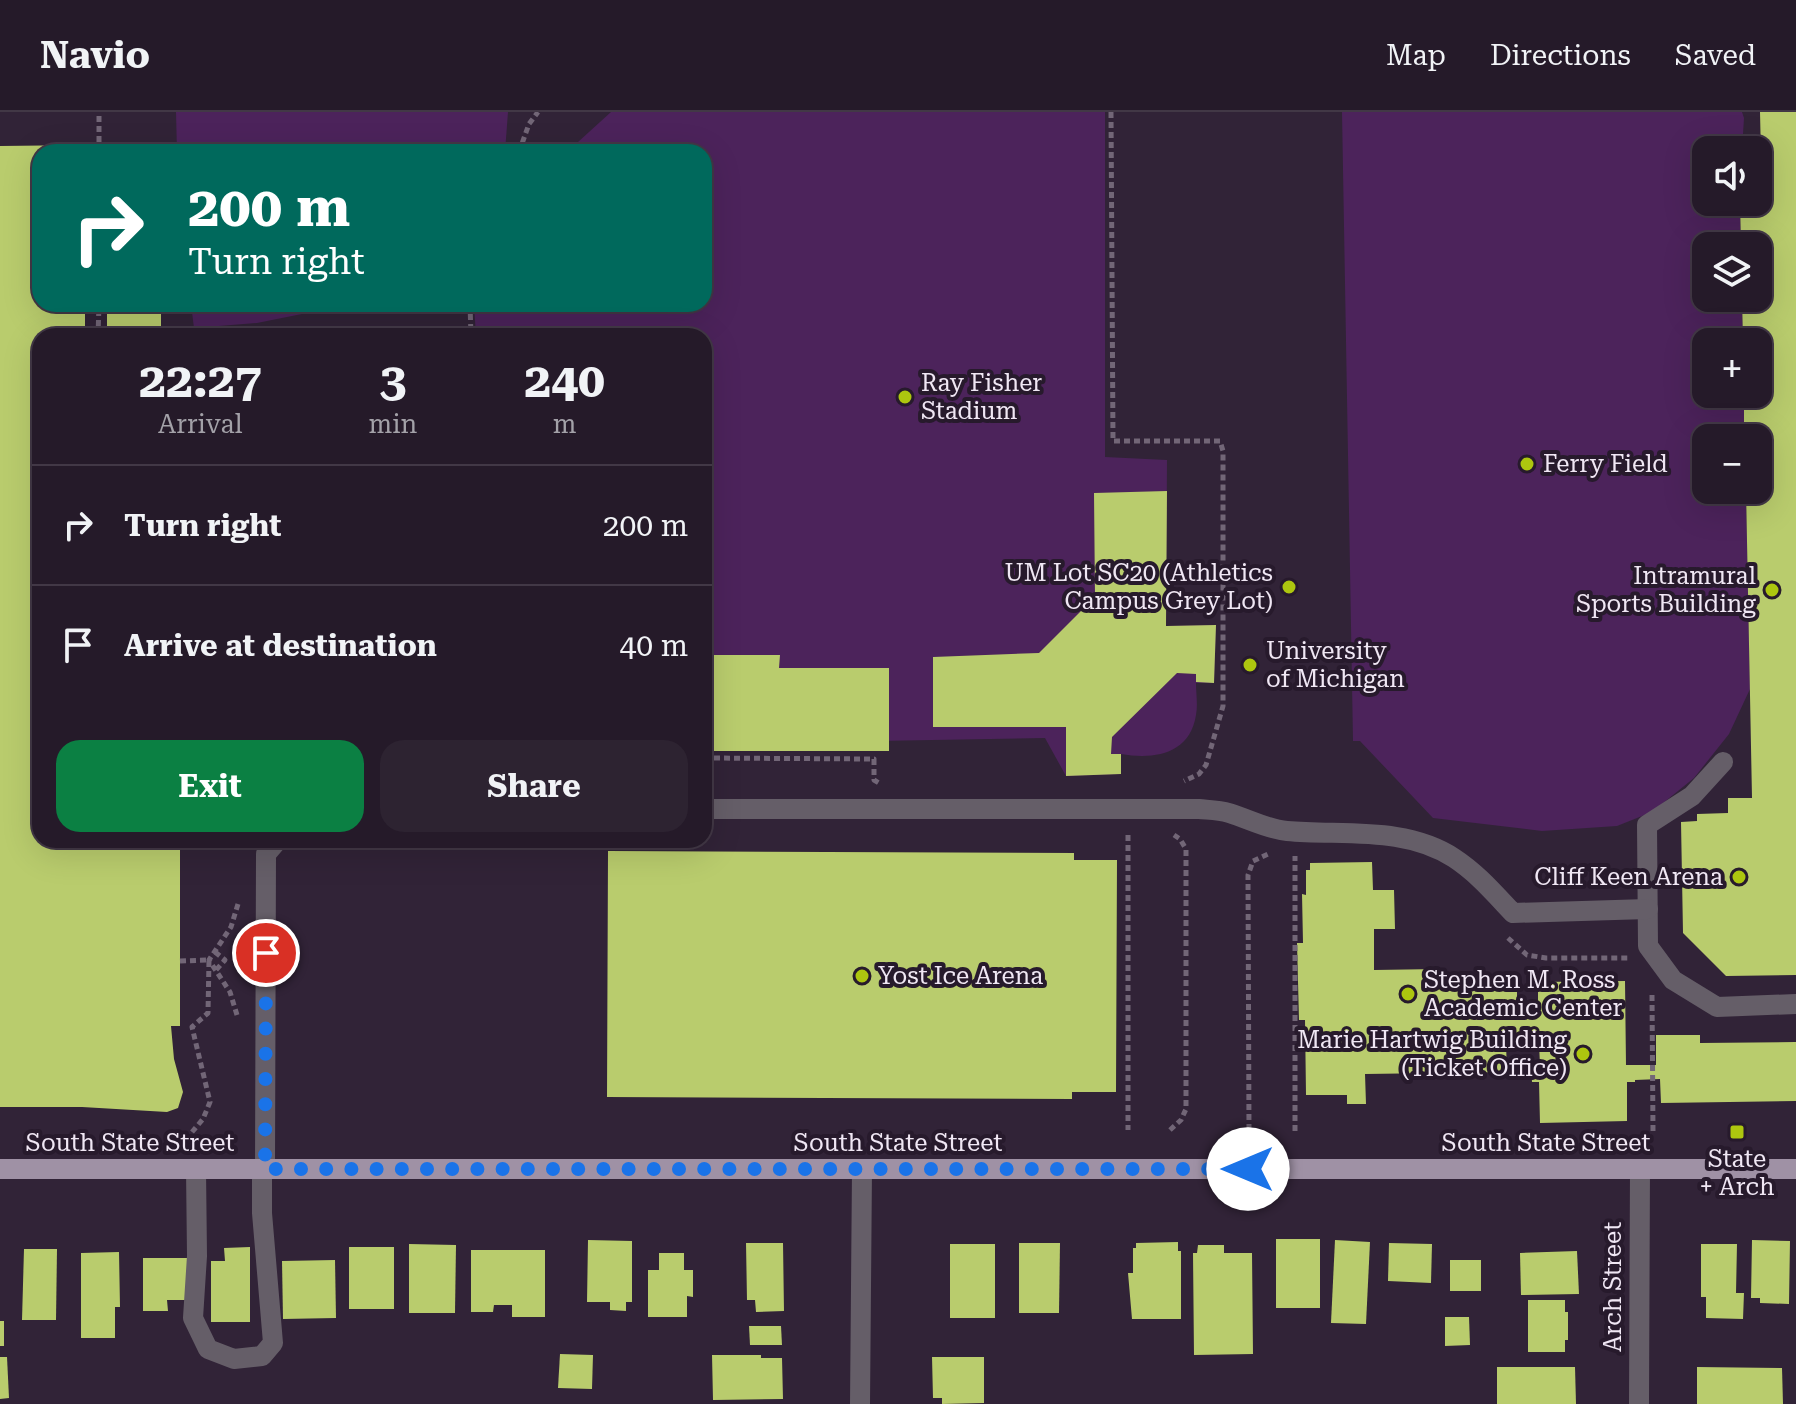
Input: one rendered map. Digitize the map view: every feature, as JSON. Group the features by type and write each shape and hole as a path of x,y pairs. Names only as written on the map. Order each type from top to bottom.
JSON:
{"main road":[{"name":"South State Street","path":"0,1169 1796,1169"}],"street":[{"path":"1723,762 1692,796 1647,825 1648,946 1673,980 1717,1007 1796,1004"},
{"path":"712,809 1199,809 1227,812 1263,827 1285,831 1375,835 1431,845 1479,877 1513,913 1648,909"},
{"path":"196,1169 197,1256 193,1318 208,1349 234,1359 262,1356 273,1343 262,1213 266,854 271,848"},
{"path":"860,1404 862,1169"},
{"name":"Arch Street","path":"1639,1404 1640,1169"}],"path":[{"path":"99,112 99,144"},
{"path":"522,144 529,124 538,112"},
{"path":"1111,112 1113,441 1220,441 1223,451 1223,706 1206,765 1187,781 1173,784"},
{"path":"712,758 874,759 875,782 893,783"},
{"path":"1116,833 1140,832"},
{"path":"1162,832 1176,835 1186,849 1186,1109 1181,1120 1170,1130"},
{"path":"1128,833 1128,1130"},
{"path":"1289,853 1295,853 1295,1131"},
{"path":"1249,1130 1248,875 1253,861 1259,856 1276,854"},
{"path":"192,1132 203,1119 210,1102 192,1027 208,1013 209,960 231,927 239,900"},
{"path":"1498,927 1527,955 1633,959"},
{"path":"215,952 225,960 234,960"},
{"path":"180,961 209,960"},
{"path":"209,960 230,992 239,1018"},
{"path":"216,970 225,960"},
{"path":"1652,985 1653,1131"}],"shaded area":[{"path":"176,112 508,112 506,144 177,144"},
{"name":"Ray Fisher Stadium","path":"611,112 1105,112 1105,457 1167,460 1166,626 1216,625 1214,683 1196,683 1197,711 1186,738 1178,746 1158,755 1121,754 1121,774 1066,776 1045,738 712,744 712,328 476,328 474,312 712,312 712,144 576,144"},
{"name":"Ferry Field","path":"1342,112 1742,112 1743,136 1692,136 1692,216 1740,216 1741,232 1692,232 1692,312 1742,312 1743,328 1692,328 1692,408 1744,408 1744,424 1692,424 1692,504 1746,504 1750,689 1729,734 1694,778 1652,812 1617,826 1542,831 1433,818 1360,741 1353,741"},
{"path":"192,312 312,312 257,323 194,328"}],"building":[{"path":"1760,112 1796,112 1796,975 1726,976 1683,933 1681,822 1697,821 1697,814 1728,813 1728,798 1752,798 1746,504 1772,504 1772,424 1744,424 1744,408 1772,408 1772,328 1743,328 1742,312 1772,312 1772,232 1741,232 1740,216 1772,216 1772,136 1761,136"},
{"path":"0,146 32,146 32,312 85,312 85,328 32,328 32,848 180,848 180,1026 171,1026 174,1059 183,1092 178,1108 167,1112 82,1107 0,1107"},
{"path":"107,312 161,312 161,328 107,328"},
{"path":"1167,491 1166,626 1216,625 1214,683 1196,682 1196,674 1177,673 1112,737 1111,754 1121,754 1121,774 1066,776 1066,727 933,727 933,657 1039,653 1095,597 1094,493"},
{"path":"712,655 780,655 779,668 889,668 889,751 712,751"},
{"name":"Yost Ice Arena","path":"608,851 1074,853 1074,860 1117,860 1116,1092 1072,1092 1072,1099 607,1097"},
{"path":"1372,862 1373,890 1394,890 1395,929 1374,929 1374,970 1439,969 1440,982 1517,981 1517,1007 1538,1007 1538,982 1625,981 1626,1065 1656,1065 1656,1035 1700,1035 1700,1043 1796,1042 1796,1101 1661,1103 1660,1079 1635,1080 1627,1082 1627,1121 1540,1123 1539,1082 1532,1082 1531,1066 1540,1066 1539,1043 1506,1044 1507,1072 1365,1074 1366,1104 1347,1104 1347,1095 1306,1095 1305,1020 1299,1020 1297,943 1303,943 1302,894 1306,895 1306,870 1310,870 1310,863"},
{"path":"1276,1239 1320,1239 1320,1308 1276,1308"},
{"path":"588,1240 632,1241 632,1302 626,1302 626,1311 610,1310 610,1302 587,1302"},
{"path":"1335,1240 1370,1242 1366,1324 1331,1323"},
{"path":"1752,1240 1790,1241 1789,1304 1760,1303 1760,1298 1751,1298"},
{"path":"1178,1242 1178,1251 1181,1251 1181,1319 1132,1319 1128,1273 1133,1273 1133,1248 1136,1248 1136,1243"},
{"path":"746,1243 783,1243 784,1311 756,1312 755,1300 747,1300"},
{"path":"1019,1243 1060,1243 1059,1313 1019,1313"},
{"path":"1389,1243 1432,1244 1431,1283 1388,1281"},
{"path":"409,1244 456,1245 455,1313 409,1313"},
{"path":"950,1244 995,1244 995,1318 950,1318"},
{"path":"1701,1244 1737,1244 1736,1293 1744,1293 1743,1319 1706,1318 1706,1297 1701,1297"},
{"path":"1198,1245 1224,1245 1224,1253 1252,1253 1253,1354 1194,1355 1193,1253 1197,1253"},
{"path":"250,1247 250,1322 211,1322 211,1261 225,1261 224,1248"},
{"path":"349,1247 394,1247 394,1309 349,1309"},
{"path":"24,1249 57,1249 56,1320 22,1320"},
{"path":"471,1250 545,1250 545,1317 512,1317 512,1305 494,1305 493,1312 471,1312"},
{"path":"1577,1251 1579,1294 1521,1295 1520,1253"},
{"path":"119,1252 120,1307 115,1307 115,1338 81,1338 81,1253"},
{"path":"659,1253 684,1253 684,1270 693,1270 693,1297 687,1296 687,1317 648,1317 648,1270 659,1270"},
{"path":"143,1258 189,1258 189,1300 167,1300 168,1311 143,1311"},
{"path":"335,1260 336,1318 283,1319 282,1261"},
{"path":"1450,1260 1481,1260 1481,1291 1450,1291"},
{"path":"1528,1300 1565,1300 1568,1340 1565,1340 1565,1352 1528,1352"},
{"path":"1445,1317 1469,1317 1470,1345 1445,1346"},
{"path":"0,1321 4,1321 4,1346 0,1346"},
{"path":"749,1326 781,1326 782,1345 750,1345"},
{"path":"560,1354 593,1355 592,1389 558,1388"},
{"path":"712,1355 782,1358 783,1399 713,1400"},
{"path":"0,1357 7,1357 9,1398 0,1399"},
{"path":"932,1357 984,1357 984,1403 942,1404 942,1398 933,1398"},
{"path":"1497,1367 1575,1367 1576,1404 1497,1404"},
{"path":"1697,1367 1782,1368 1783,1404 1697,1404"}],"place":[{"name":"Ray Fisher Stadium","path":"905,397"},
{"name":"Ferry Field","path":"1527,464"},
{"name":"UM Lot SC20 (Athletics Campus Grey Lot)","path":"1289,587"},
{"name":"Intramural Sports Building","path":"1772,590"},
{"name":"University of Michigan","path":"1250,665"},
{"name":"Cliff Keen Arena","path":"1739,877"},
{"name":"Yost Ice Arena","path":"862,976"},
{"name":"Stephen M. Ross Academic Center","path":"1408,994"},
{"name":"Marie Hartwig Building (Ticket Office)","path":"1583,1054"},
{"name":"State + Arch","path":"1737,1132"}],"route":[{"path":"266,953 265,1169 1248,1169"}]}
